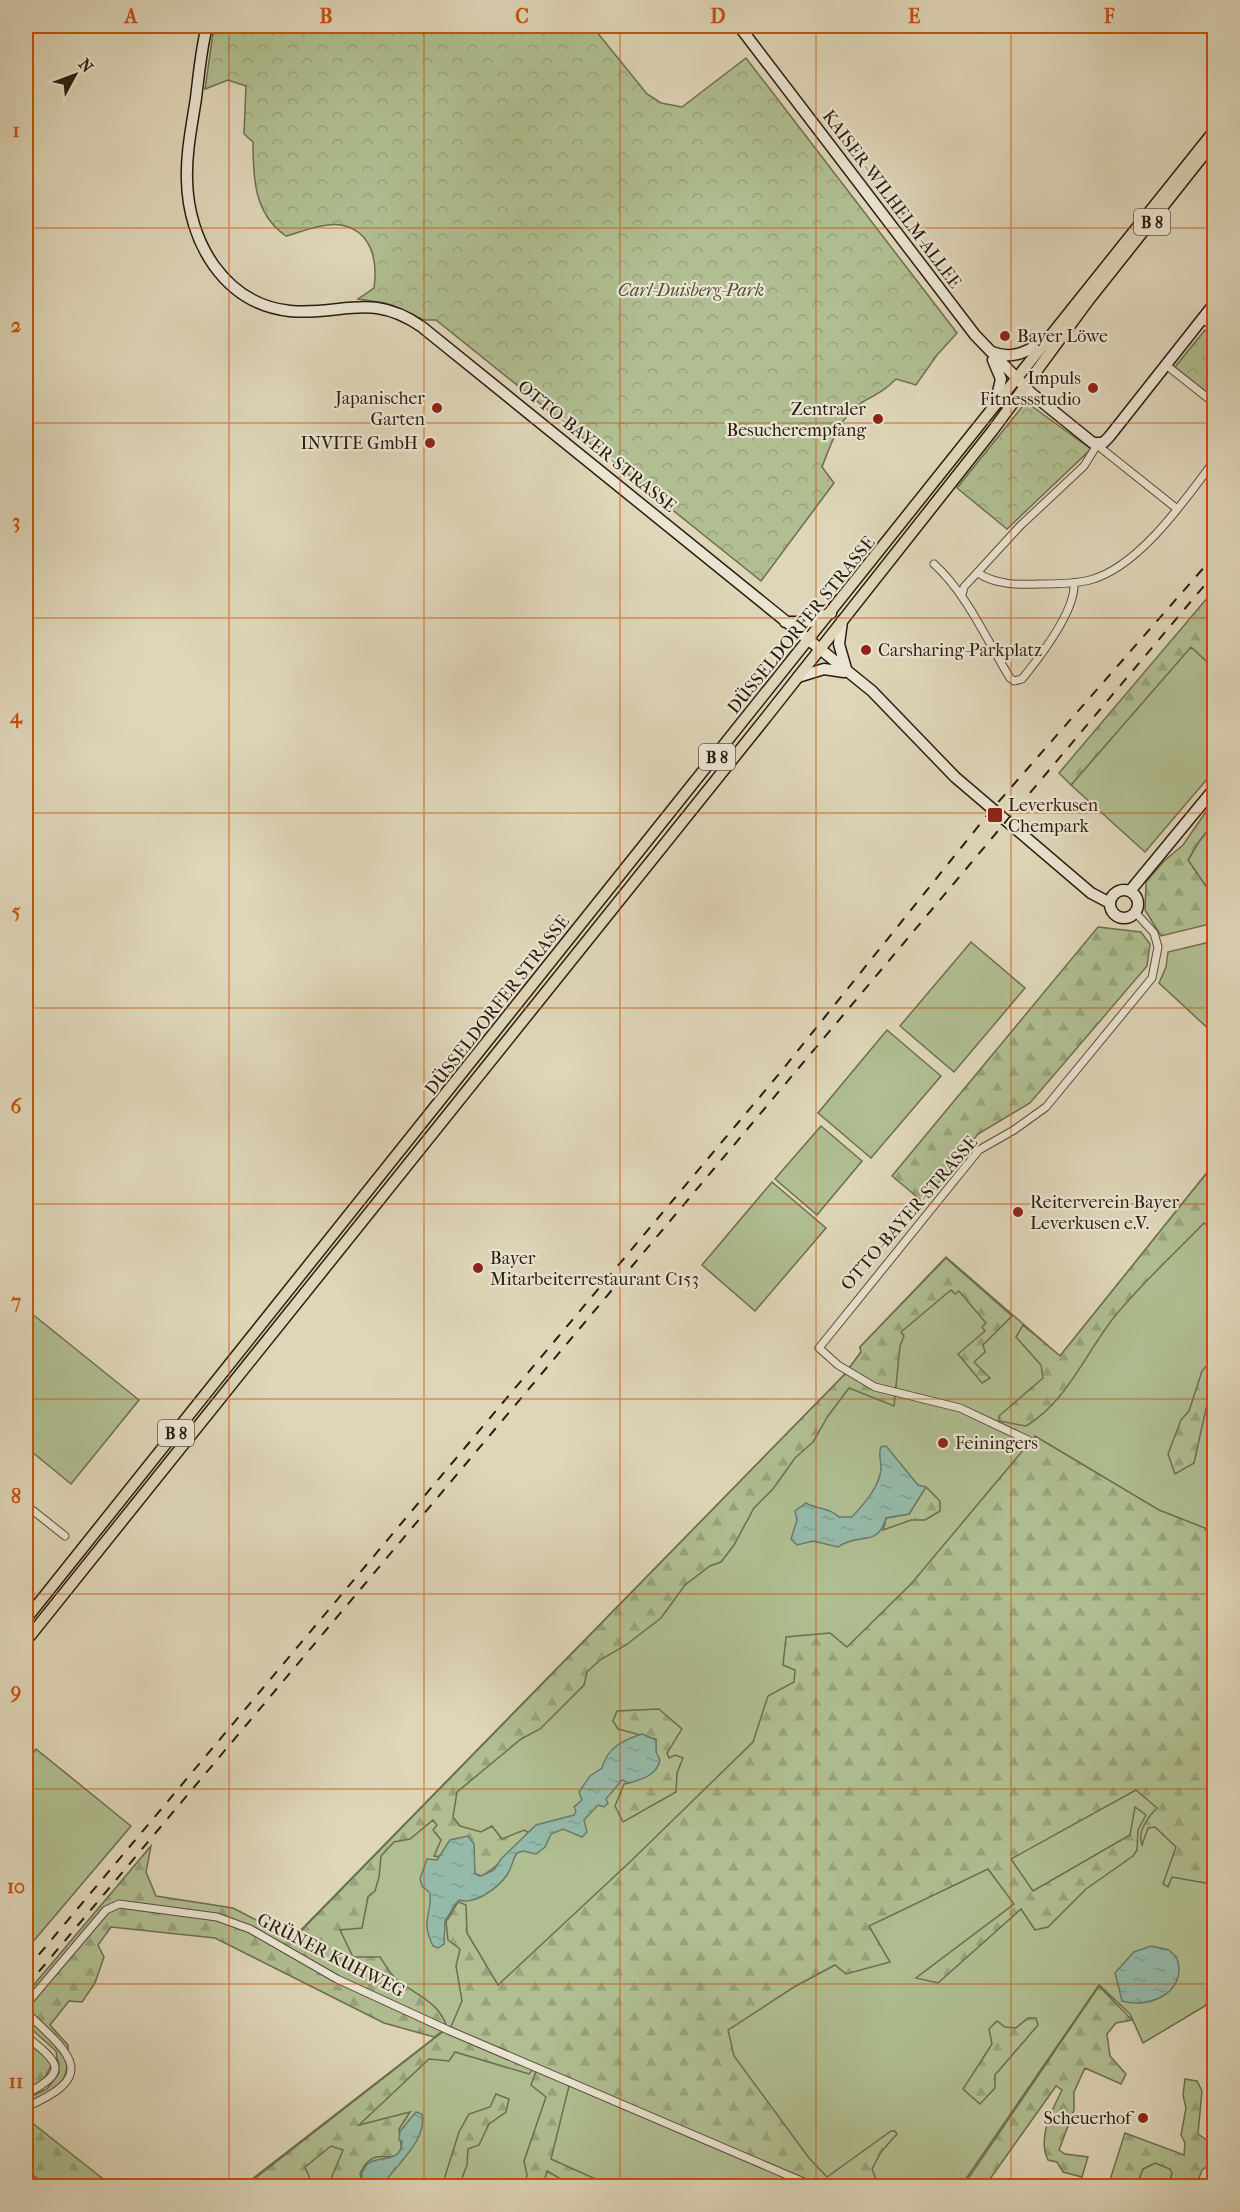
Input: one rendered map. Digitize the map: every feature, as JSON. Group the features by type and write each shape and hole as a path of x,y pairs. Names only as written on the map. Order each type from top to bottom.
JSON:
{"main road":[{"name":"B 8","path":"993,410 1047,339 1215,131"},
{"name":"B 8","path":"1025,387 1094,294 1215,142"},
{"name":"DÜSSELDORFER STRASSE","path":"26,1641 820,650 1025,387"},
{"name":"DÜSSELDORFER STRASSE","path":"26,1619 993,410"},
{"path":"551,962 562,971"},
{"path":"326,1246 336,1254"}],"street":[{"name":"OTTO-BAYER-STRASSE","path":"207,26 186,182 192,218 199,240 213,266 225,281 248,298 273,308 299,311 368,306 387,309 414,321 632,495 847,672 891,709 955,777 1091,893 1110,903"},
{"name":"KAISER-WILHELM-ALLEE","path":"739,26 958,314 989,351 1025,387 1097,445"},
{"path":"962,595 964,587 1020,526 1084,466 1097,445 1103,443 1117,428 1215,304"},
{"path":"1203,319 1215,328"},
{"path":"989,351 1003,356 1017,356 1047,339"},
{"path":"989,351 1001,380 1001,387 993,410"},
{"path":"1166,365 1215,403"},
{"path":"1097,445 1176,508"},
{"path":"978,573 988,580 1002,583 1074,583 1093,579 1133,557 1215,461"},
{"path":"934,564 962,595 981,631 1014,681 1022,679 1054,634 1075,592 1074,583"},
{"path":"785,622 809,622 833,612"},
{"path":"798,677 824,669 847,672 839,644 842,621"},
{"path":"1130,891 1137,899 1135,912 1127,917 1120,917 1113,911 1110,903 1115,894 1130,891 1215,789"},
{"name":"OTTO-BAYER-STRASSE","path":"1028,1440 960,1408 875,1387 838,1365 819,1348 979,1150 1014,1130 1046,1107 1152,978 1158,947 1149,927 1135,912"},
{"path":"27,1508 64,1536"},
{"name":"GRÜNER KUHWEG","path":"26,2107 61,2090 70,2067 70,2061 62,2045 30,2016 27,2011 29,2001 106,1910 119,1904 217,1917 250,1929 337,1979 448,2030 813,2187"},
{"path":"26,2036 50,2056 55,2069 53,2077 26,2094"}],"green space":[{"name":"Carl-Duisberg-Park","path":"214,26 592,26 647,94 661,103 682,107 746,58 957,333 937,355 916,385 896,379 853,409 847,416 837,432 822,467 834,483 761,581 436,320 424,320 385,303 358,299 374,288 375,278 371,249 360,234 351,228 335,224 286,236 275,227 261,206 255,182 253,142 244,134 246,86 228,80 205,89"},
{"path":"1205,330 1214,337 1214,398 1175,367"},
{"path":"1026,402 1091,449 1007,529 957,488"},
{"path":"1214,590 1214,668 1191,647 1071,785 1059,773"},
{"path":"1191,646 1214,668 1214,771 1145,852 1071,785"},
{"path":"1214,800 1214,822 1188,860 1214,898 1214,923 1161,936 1145,910 1146,882 1164,861 1183,845"},
{"path":"1214,822 1214,898 1188,860"},
{"path":"1098,927 1141,932 1150,944 1147,966 1030,1103 978,1134 923,1202 892,1176"},
{"path":"1214,941 1214,1034 1159,983 1166,967 1168,952"},
{"path":"971,942 1025,988 954,1072 900,1026"},
{"path":"887,1030 941,1076 871,1158 818,1113"},
{"path":"821,1126 862,1161 817,1215 775,1179"},
{"path":"1214,1164 1214,1992 1205,2006 1143,2043 1130,2014 1099,1985 961,2186 243,2186 447,2028 292,1939 844,1375 861,1352 860,1347 946,1257 1060,1356"},
{"path":"1214,1164 1214,1231 1204,1223 1136,1292 1115,1316 1065,1390 1040,1416 1026,1426 999,1421 999,1416 1043,1378 1041,1365 1016,1337 1023,1325 1060,1356"},
{"path":"772,1182 826,1228 755,1311 702,1265"},
{"path":"946,1258 1012,1316 983,1345 985,1352 974,1362 990,1378 982,1383 958,1354 985,1331 982,1327 986,1323 959,1291 955,1294 951,1290 901,1332 904,1336 900,1346 894,1406 849,1388 828,1416 813,1442 795,1458 773,1489 754,1508 734,1545 721,1562 710,1566 685,1585 661,1618 626,1645 600,1660 587,1672 584,1685 540,1729 521,1739 457,1792 453,1817 460,1826 481,1832 492,1826 502,1839 524,1830 529,1833 506,1856 481,1876 475,1874 473,1860 434,1856 441,1840 433,1830 437,1825 433,1820 410,1839 394,1842 381,1856 379,1877 375,1891 368,1897 362,1928 340,1930 353,1957 380,1957 397,1980 433,2005 444,2019 447,2028 434,2037 384,2023 215,1938 111,1927 98,1945 104,1957 95,1983 82,2002 69,2001 50,2025 68,2045 67,2068 64,2077 55,2089 26,2103 26,2099 47,2089 59,2073 56,2051 26,2024 26,1994 151,1846 146,1872 156,1896 233,1908 293,1939 844,1375 861,1352 860,1347"},
{"path":"26,1309 139,1400 71,1484 26,1447"},
{"path":"1214,1357 1214,1388 1210,1391 1194,1463 1175,1474 1168,1454 1181,1420 1189,1411 1202,1371"},
{"path":"1035,1436 1159,1510 1205,1528 1214,1547 1214,1887 1211,1884 1172,1877 1168,1887 1163,1884 1176,1847 1155,1827 1148,1828 1142,1845 1142,1830 1157,1808 1136,1790 1011,1859 1033,1891 1130,1835 1135,1807 1146,1815 1138,1830 1137,1850 1133,1856 1086,1889 1048,1927 1035,1930 1021,1909 938,1983 916,1978 1014,1904 988,1869 869,1926 890,1962 846,1974 835,1965 794,1987 728,2030 734,2056 809,2158 827,2177 891,2131 895,2131 897,2134 881,2152 872,2169 877,2182 883,2186 816,2186 450,2029 462,2001 456,1966 460,1949 448,1940 446,1921 457,1904 459,1902 466,1905 467,1933 498,1985 632,1860 753,1742 768,1696 794,1682 795,1670 783,1665 786,1637 830,1633 847,1647 911,1584"},
{"path":"926,1487 940,1501 940,1511 925,1520 911,1520 883,1530 886,1518 909,1514"},
{"path":"659,1709 682,1729 667,1753 669,1758 675,1755 683,1758 677,1773 676,1792 623,1822 615,1806 624,1784 629,1783 656,1752 656,1739 618,1729 613,1721 617,1711"},
{"path":"36,1749 131,1826 26,1950 26,1762"},
{"path":"1099,1986 1132,2020 1116,2023 1107,2034 1110,2056 1126,2074 1121,2084 1085,2068 1074,2092 1074,2110 1059,2150 1065,2154 1088,2157 1082,2177 1063,2172 1057,2162 1048,2160 1045,2151 1047,2124 1062,2090 1056,2086 985,2186 963,2186"},
{"path":"1028,2018 1036,2018 1038,2025 995,2075 995,2088 980,2104 963,2089 992,2044 989,2029 997,2021 1005,2027 1016,2028"},
{"path":"445,2030 534,2068 529,2074 455,2052 449,2061 429,2059 359,2125 410,2112 399,2129 400,2152 394,2156 376,2157 368,2161 360,2173 363,2186 328,2186 343,2150 331,2146 305,2167 311,2181 295,2186 245,2186"},
{"path":"26,2038 52,2064 43,2081 26,2091"},
{"path":"537,2068 570,2082 551,2159 611,2186 573,2186 547,2171 543,2186 524,2186 527,2175 524,2161 546,2097 531,2085"},
{"path":"1185,2079 1197,2081 1202,2091 1198,2134 1214,2145 1214,2162 1202,2170 1196,2186 1169,2186 1172,2173 1170,2169 1155,2163 1143,2169 1136,2186 1108,2186 1125,2133 1184,2155 1185,2143 1181,2135 1186,2108 1183,2095"},
{"path":"496,2094 509,2099 506,2112 489,2124 479,2145 468,2149 467,2165 459,2186 442,2186 459,2132 469,2114 490,2107"},
{"path":"26,2118 112,2186 49,2186 26,2171"},
{"path":"1155,2163 1170,2168 1172,2172 1169,2186 1136,2186 1143,2169"}],"water":[{"path":"886,1446 918,1485 926,1487 909,1514 886,1518 878,1533 838,1547 813,1541 797,1545 791,1539 797,1520 795,1511 806,1503 839,1517 852,1517 878,1481 881,1467 880,1450 881,1447"},
{"path":"642,1734 656,1740 656,1752 660,1760 653,1773 629,1783 622,1780 606,1799 608,1803 604,1807 598,1805 584,1820 587,1832 582,1837 563,1829 551,1834 545,1847 536,1854 523,1851 517,1853 507,1875 492,1890 479,1898 457,1902 445,1920 444,1944 438,1948 433,1946 427,1930 430,1893 422,1886 420,1879 427,1859 437,1860 450,1840 468,1836 474,1844 475,1874 481,1876 494,1870 501,1859 536,1825 574,1815 576,1811 574,1807 582,1800 579,1792 590,1776 602,1768 612,1750 628,1739"},
{"path":"1151,1946 1169,1950 1177,1958 1179,1970 1177,1980 1172,1989 1155,2000 1133,2003 1122,2001 1115,1973 1134,1952"},
{"path":"416,2112 422,2114 422,2124 420,2134 409,2153 382,2186 363,2186 362,2175 366,2166 371,2162 391,2157 401,2149 400,2131"}],"railway":[{"path":"26,1970 779,1074 993,808 1214,556"},
{"path":"26,1987 1214,574"}],"place":[{"name":"Bayer Löwe","path":"1005,336"},
{"name":"Impuls Fitnessstudio","path":"1093,388"},
{"name":"Japanischer Garten","path":"437,408"},
{"name":"Zentraler Besucherempfang","path":"878,419"},
{"name":"INVITE GmbH","path":"430,443"},
{"name":"Carsharing-Parkplatz","path":"866,650"},
{"name":"Leverkusen Chempark","path":"995,815"},
{"name":"Reiterverein Bayer Leverkusen e.V.","path":"1018,1212"},
{"name":"Bayer Mitarbeiterrestaurant C153","path":"478,1268"},
{"name":"Feiningers","path":"943,1443"},
{"name":"Scheuerhof","path":"1143,2118"}]}
